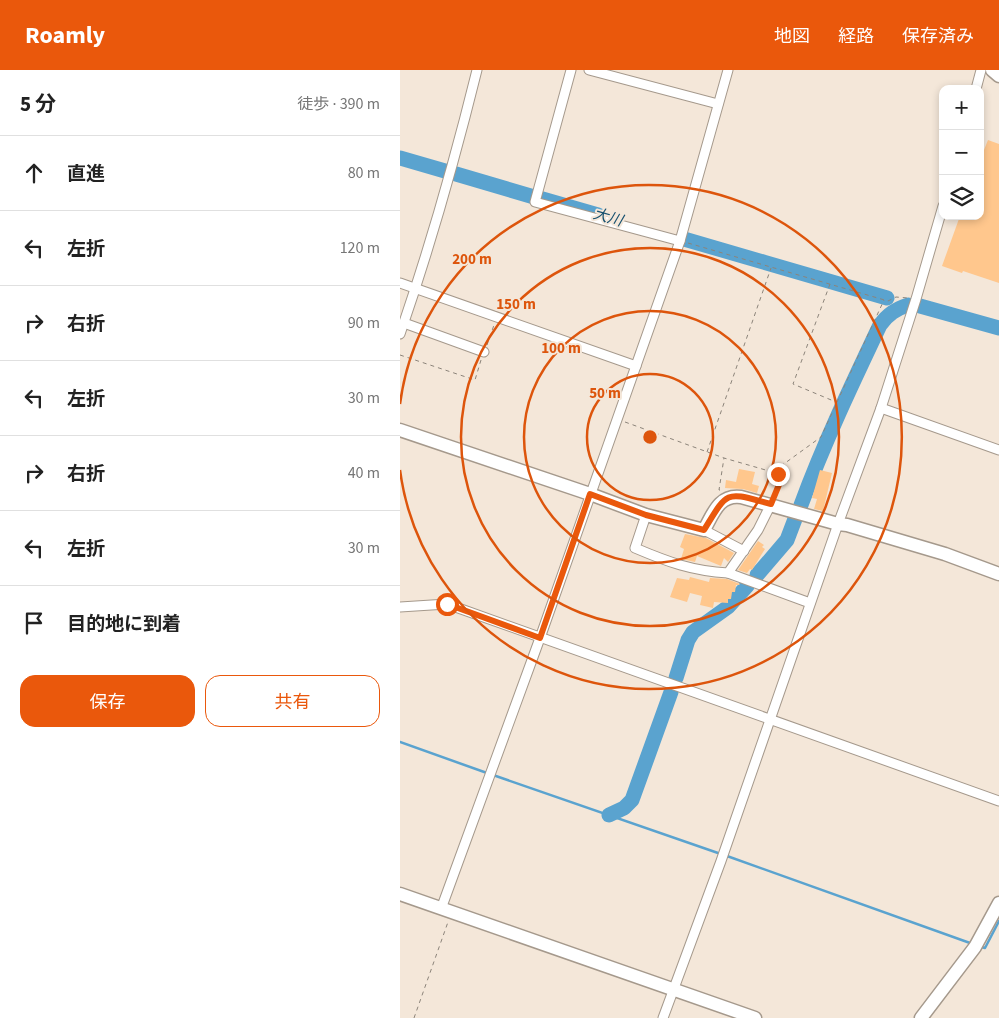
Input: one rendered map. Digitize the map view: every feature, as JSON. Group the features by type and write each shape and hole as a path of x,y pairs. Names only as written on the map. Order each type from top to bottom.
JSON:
{"street":[{"path":"400,334 416,289 451,174 477,70"},
{"path":"570,70 536,202 680,241"},
{"path":"589,70 718,104"},
{"path":"446,911 490,775 680,241 728,70"},
{"path":"977,85 982,70"},
{"path":"992,70 999,76"},
{"path":"664,1018 838,524 881,408 939,220"},
{"path":"400,283 636,366"},
{"path":"404,323 484,352"},
{"path":"881,408 999,450"},
{"path":"400,430 590,494 646,515 704,530 744,551"},
{"path":"704,530 718,506 725,498 732,496 771,504 847,525 945,554 999,574"},
{"path":"728,573 758,530 771,504"},
{"path":"646,515 635,548 676,565 705,572 728,573 810,603"},
{"path":"400,607 447,604 999,801"},
{"path":"400,894 673,991 755,1018"},
{"path":"921,1018 975,947 999,903"}],"path":[{"path":"680,241 888,301 896,297 916,299"},
{"path":"707,452 771,267"},
{"path":"830,284 793,384 837,402"},
{"path":"778,474 781,466 821,437 884,300"},
{"path":"400,355 475,380 496,318"},
{"path":"617,419 724,458 783,475 771,504"},
{"path":"724,458 719,490 732,496"},
{"path":"414,1018 446,911"}],"building":[{"path":"988,140 999,144 999,283 942,266 959,220 984,220 984,150"},
{"path":"739,469 755,472 752,484 759,486 757,493 743,489 725,488 726,480 736,482"},
{"path":"820,470 832,473 823,511 814,509 817,499 812,498"},
{"path":"685,534 706,538 734,553 728,562 724,558 721,566 697,556 695,562 681,559 684,549 680,547"},
{"path":"758,541 764,545 762,547 765,549 752,570 750,569 747,573 738,570"},
{"path":"690,577 709,582 710,578 727,579 740,584 736,585 735,592 732,592 728,603 714,602 713,608 700,605 702,596 690,593 687,602 670,597 677,578 689,580"}],"waterway":[{"name":"大川","path":"400,158 445,171"},
{"name":"大川","path":"456,174 534,197"},
{"name":"大川","path":"539,198 598,215"},
{"path":"684,239 887,298"},
{"path":"801,505 829,436 880,325 892,312 908,305"},
{"path":"920,306 999,328"},
{"path":"757,575 787,540 795,519"},
{"path":"676,678 688,640 693,632 728,607 747,586"},
{"path":"609,815 624,808 632,800 671,692"},
{"path":"400,742 487,773"},
{"path":"493,775 718,853"},
{"path":"727,856 970,943"},
{"path":"981,947 985,948 999,921"}],"route":[{"path":"447,604 540,638 590,494 646,515 704,530 725,498 732,496 741,497 771,504 783,475 778,474"}]}
